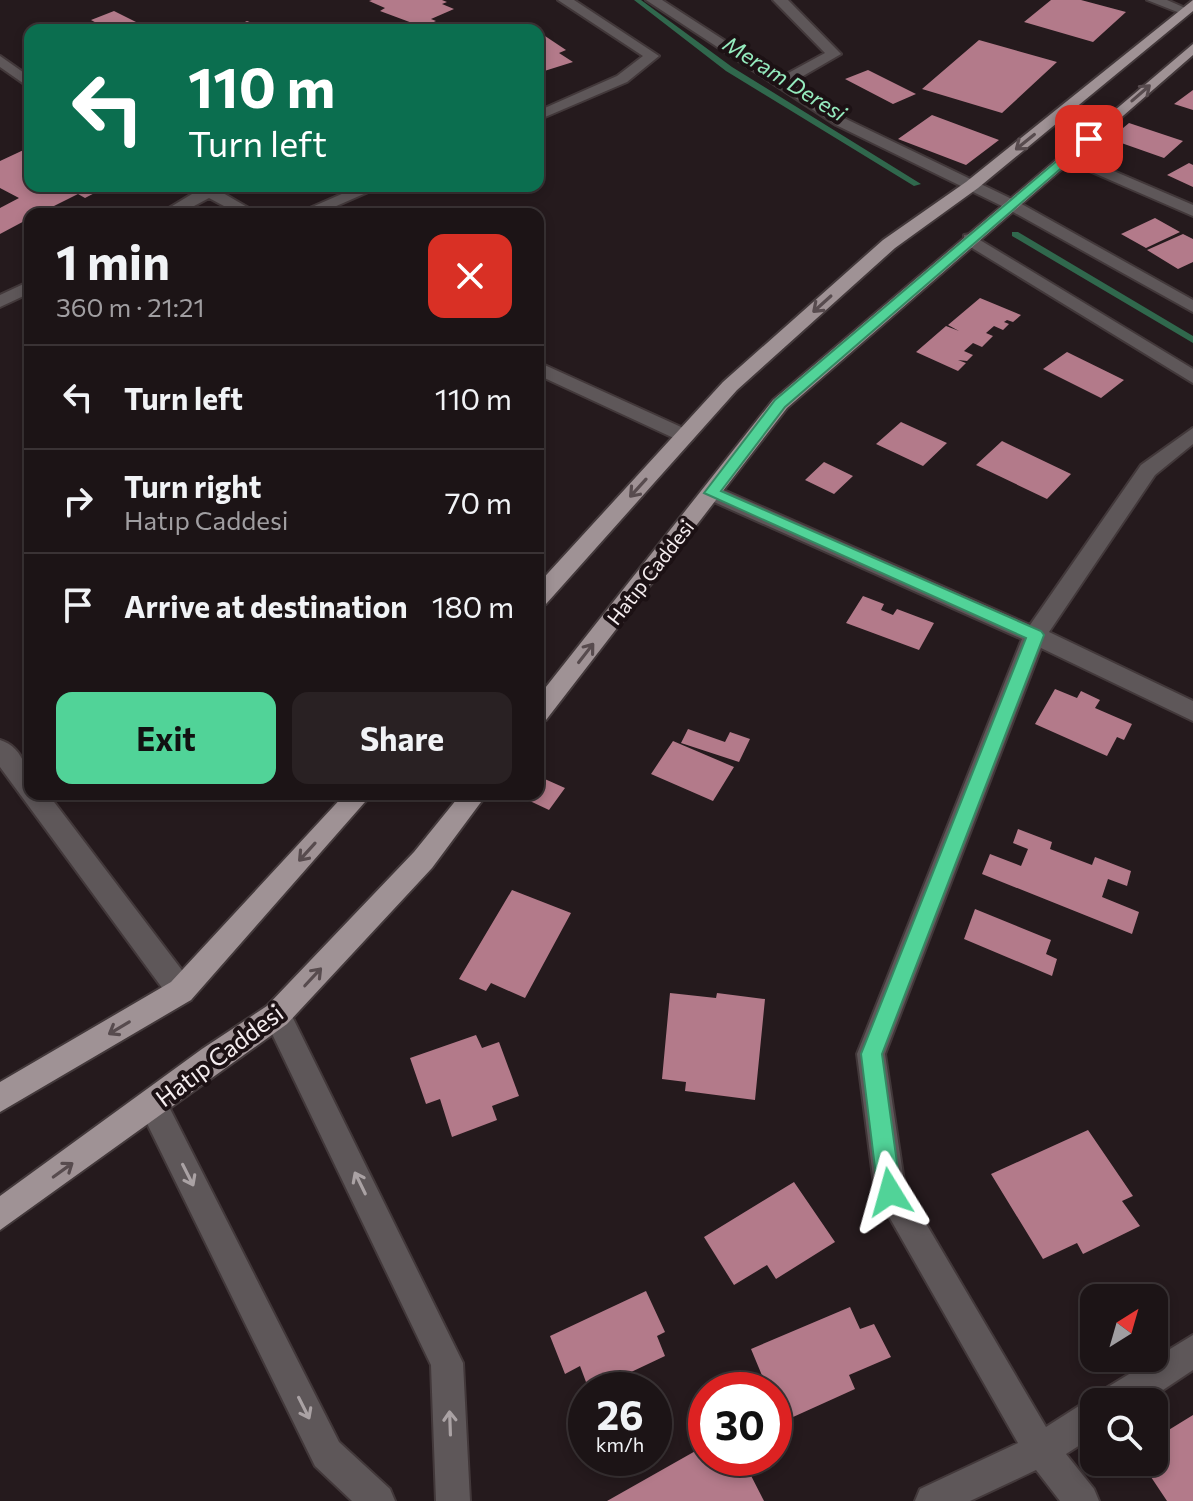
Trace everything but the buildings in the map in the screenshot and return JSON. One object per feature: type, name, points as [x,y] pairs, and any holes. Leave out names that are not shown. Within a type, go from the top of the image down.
[{"type":"main road","points":[[544,591],[730,386],[889,244],[972,185],[1189,7]]},
{"type":"main road","name":"Hatıp Caddesi","points":[[544,706],[780,404],[1193,48]]},
{"type":"main road","points":[[0,1098],[181,991],[355,800]]},
{"type":"main road","name":"Hatıp Caddesi","points":[[0,1215],[153,1105],[212,1058],[277,1015],[423,860],[470,800]]},
{"type":"street","points":[[544,113],[622,79],[652,56],[565,0]]},
{"type":"street","points":[[653,0],[841,122],[1012,205],[1193,307]]},
{"type":"street","points":[[780,0],[834,54],[780,83]]},
{"type":"street","points":[[1154,0],[1189,7]]},
{"type":"street","points":[[0,60],[24,79]]},
{"type":"street","points":[[1069,157],[1193,211]]},
{"type":"street","points":[[176,208],[200,192]]},
{"type":"street","points":[[210,192],[240,208]]},
{"type":"street","points":[[319,208],[359,192]]},
{"type":"street","points":[[970,239],[1193,377]]},
{"type":"street","points":[[0,302],[24,289]]},
{"type":"street","points":[[544,371],[685,436]]},
{"type":"street","points":[[1082,1501],[1041,1450],[890,1192],[871,1054],[1035,635],[1148,470],[1193,434]]},
{"type":"street","points":[[712,493],[1035,635],[1193,712]]},
{"type":"street","points":[[0,749],[24,781]]},
{"type":"street","points":[[38,800],[181,991]]},
{"type":"street","points":[[277,1015],[447,1363],[453,1501]]},
{"type":"street","points":[[153,1105],[327,1454],[378,1501]]},
{"type":"street","points":[[1136,1388],[1193,1351]]},
{"type":"street","points":[[932,1501],[1041,1450],[1080,1425]]},
{"type":"waterway","name":"Meram Deresi","points":[[637,0],[729,69],[917,184]]},
{"type":"waterway","name":"Meram Deresi","points":[[1015,234],[1193,340]]},
{"type":"route","points":[[890,1192],[871,1054],[1035,635],[712,493],[780,404],[1089,139]]}]
